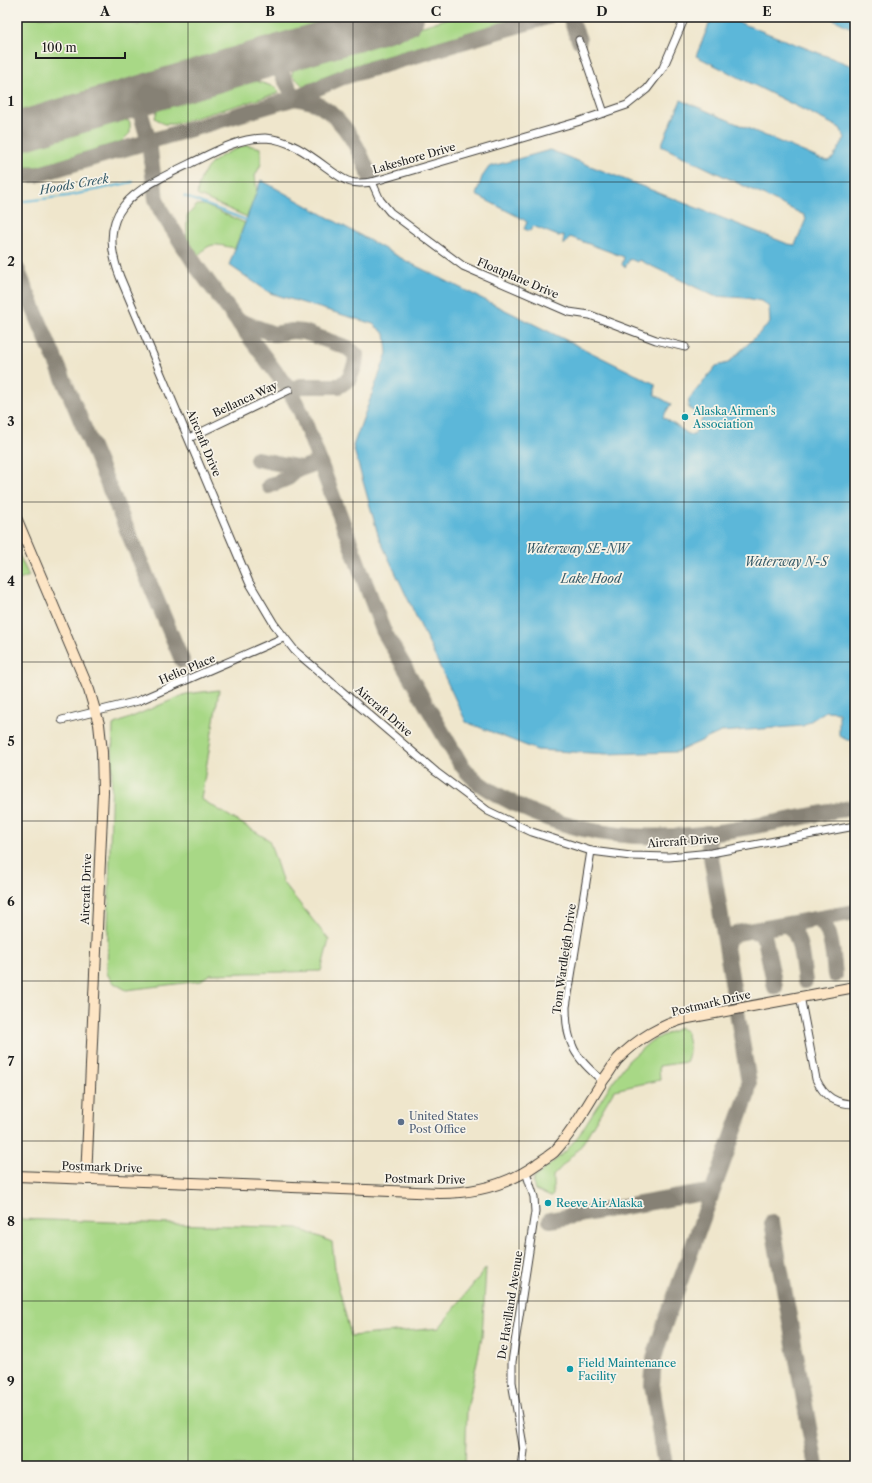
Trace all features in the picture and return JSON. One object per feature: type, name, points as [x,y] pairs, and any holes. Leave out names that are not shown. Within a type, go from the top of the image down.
[{"type":"street","name":"Lakeshore Drive","points":[[120,276],[113,253],[113,231],[115,220],[127,200],[136,192],[154,181],[239,141],[267,138],[284,142],[299,148],[344,179],[361,183],[372,182],[627,105],[637,98],[655,80],[664,68],[685,17]]},
{"type":"street","points":[[579,40],[604,113]]},
{"type":"street","name":"Floatplane Drive","points":[[372,182],[380,200],[390,212],[463,266],[569,312],[590,315],[656,340],[685,347]]},
{"type":"street","name":"Aircraft Drive","points":[[120,276],[249,582],[283,638],[295,651],[436,772],[488,811],[532,832],[591,851],[631,856],[668,857],[711,853],[855,826]]},
{"type":"street","name":"Bellanca Way","points":[[189,438],[289,390]]},
{"type":"street","name":"Aircraft Drive","points":[[17,520],[75,655],[96,712],[102,752],[103,792],[86,1179]]},
{"type":"street","name":"Helio Place","points":[[62,720],[138,701],[283,638]]},
{"type":"street","name":"Tom Wardleigh Drive","points":[[591,851],[566,1007],[566,1023],[572,1047],[578,1058],[603,1081]]},
{"type":"street","name":"Postmark Drive","points":[[17,1176],[450,1193],[481,1189],[510,1180],[526,1172],[553,1152],[568,1135],[618,1060],[636,1043],[675,1021],[800,996],[855,987]]},
{"type":"street","points":[[800,996],[816,1079],[820,1088],[832,1099],[842,1104],[855,1104]]},
{"type":"street","name":"De Havilland Avenue","points":[[522,1466],[524,1451],[512,1382],[512,1362],[535,1212],[534,1197],[526,1172]]},
{"type":"green space","points":[[17,17],[97,17],[139,25],[141,17],[339,17],[17,115]]},
{"type":"green space","points":[[452,17],[522,17],[345,68],[322,77],[311,86],[304,87],[292,75],[293,68],[301,64]]},
{"type":"green space","points":[[253,80],[275,87],[279,93],[174,124],[164,124],[155,118],[160,107]]},
{"type":"green space","points":[[122,118],[130,122],[130,133],[122,141],[37,167],[22,167],[17,158],[18,149]]},
{"type":"green space","points":[[247,145],[261,148],[261,164],[255,176],[257,192],[247,217],[197,195],[202,175],[213,162],[229,152]]},
{"type":"green space","points":[[197,205],[204,205],[245,223],[235,248],[214,245],[206,248],[197,257],[187,241],[187,216]]},
{"type":"green space","points":[[17,551],[29,576],[17,581]]},
{"type":"green space","points":[[219,690],[201,799],[269,840],[283,883],[329,940],[321,971],[210,974],[200,981],[126,990],[114,983],[107,974],[113,725],[186,694]]},
{"type":"green space","points":[[680,1028],[686,1031],[688,1039],[689,1051],[686,1062],[659,1066],[660,1080],[614,1090],[581,1146],[553,1176],[553,1195],[551,1197],[535,1190],[533,1183],[534,1178],[566,1151],[579,1135],[609,1087],[628,1061],[651,1041]]},
{"type":"green space","points":[[17,1219],[298,1228],[332,1242],[336,1277],[351,1336],[439,1328],[486,1268],[482,1337],[467,1410],[465,1466],[17,1466]]},
{"type":"water","name":"Lake Hood","points":[[712,17],[725,17],[855,67],[855,741],[847,740],[839,736],[839,712],[826,711],[803,726],[721,732],[677,752],[607,754],[537,750],[466,722],[379,538],[353,446],[387,353],[385,334],[373,324],[270,293],[229,265],[261,180],[410,263],[655,384],[655,395],[671,404],[663,417],[690,435],[694,435],[703,417],[688,408],[689,399],[716,366],[728,363],[770,323],[769,307],[761,301],[746,298],[714,296],[639,260],[637,262],[630,259],[625,267],[622,265],[624,257],[570,237],[565,244],[563,244],[564,235],[558,236],[533,226],[530,231],[524,229],[527,222],[476,195],[482,177],[489,167],[550,150],[788,244],[795,245],[806,219],[804,215],[661,146],[681,100],[820,159],[828,161],[833,158],[845,138],[840,128],[696,56]]},
{"type":"water","points":[[829,17],[855,17],[855,30]]},
{"type":"waterway","name":"Hoods Creek","points":[[17,202],[68,196],[133,182]]},
{"type":"waterway","name":"Hoods Creek","points":[[184,196],[246,220]]},
{"type":"taxiway","points":[[17,171],[24,175],[36,175],[295,98],[343,77],[547,17]]},
{"type":"taxiway","points":[[570,17],[579,40]]},
{"type":"taxiway","points":[[272,56],[295,98],[319,105],[338,120],[358,149],[372,182]]},
{"type":"taxiway","points":[[136,97],[149,142],[156,199],[161,211],[197,267],[289,390],[301,412],[383,630],[460,763],[472,777],[485,787],[515,804],[557,822],[599,832],[641,836],[684,836],[726,831],[855,807]]},
{"type":"taxiway","points":[[17,269],[182,660]]},
{"type":"taxiway","points":[[237,320],[274,334],[292,331],[304,332],[348,348],[356,355],[355,365],[349,379],[339,386],[301,386],[289,390]]},
{"type":"taxiway","points":[[257,459],[301,468]]},
{"type":"taxiway","points":[[269,486],[288,478],[297,470],[319,462]]},
{"type":"taxiway","points":[[665,1466],[652,1385],[654,1358],[664,1326],[747,1096],[749,1083],[707,833]]},
{"type":"taxiway","points":[[726,944],[732,936],[737,933],[855,912]]},
{"type":"taxiway","points":[[815,919],[821,922],[829,934],[833,951],[835,975]]},
{"type":"taxiway","points":[[784,925],[790,927],[798,940],[805,981]]},
{"type":"taxiway","points":[[753,931],[759,932],[765,939],[775,987]]},
{"type":"taxiway","points":[[550,1220],[702,1193],[708,1197],[709,1201]]},
{"type":"taxiway","points":[[772,1222],[816,1466]]},
{"type":"runway","points":[[17,132],[404,17]]},
{"type":"place","name":"Alaska Airmen's Association","points":[[685,417]]},
{"type":"place","name":"United States Post Office","points":[[401,1122]]},
{"type":"place","name":"Reeve Air Alaska","points":[[548,1203]]},
{"type":"place","name":"Field Maintenance Facility","points":[[570,1369]]},
{"type":"water label","name":"Waterway SE-NW","points":[[577,548]]},
{"type":"water label","name":"Waterway N-S","points":[[786,561]]}]
